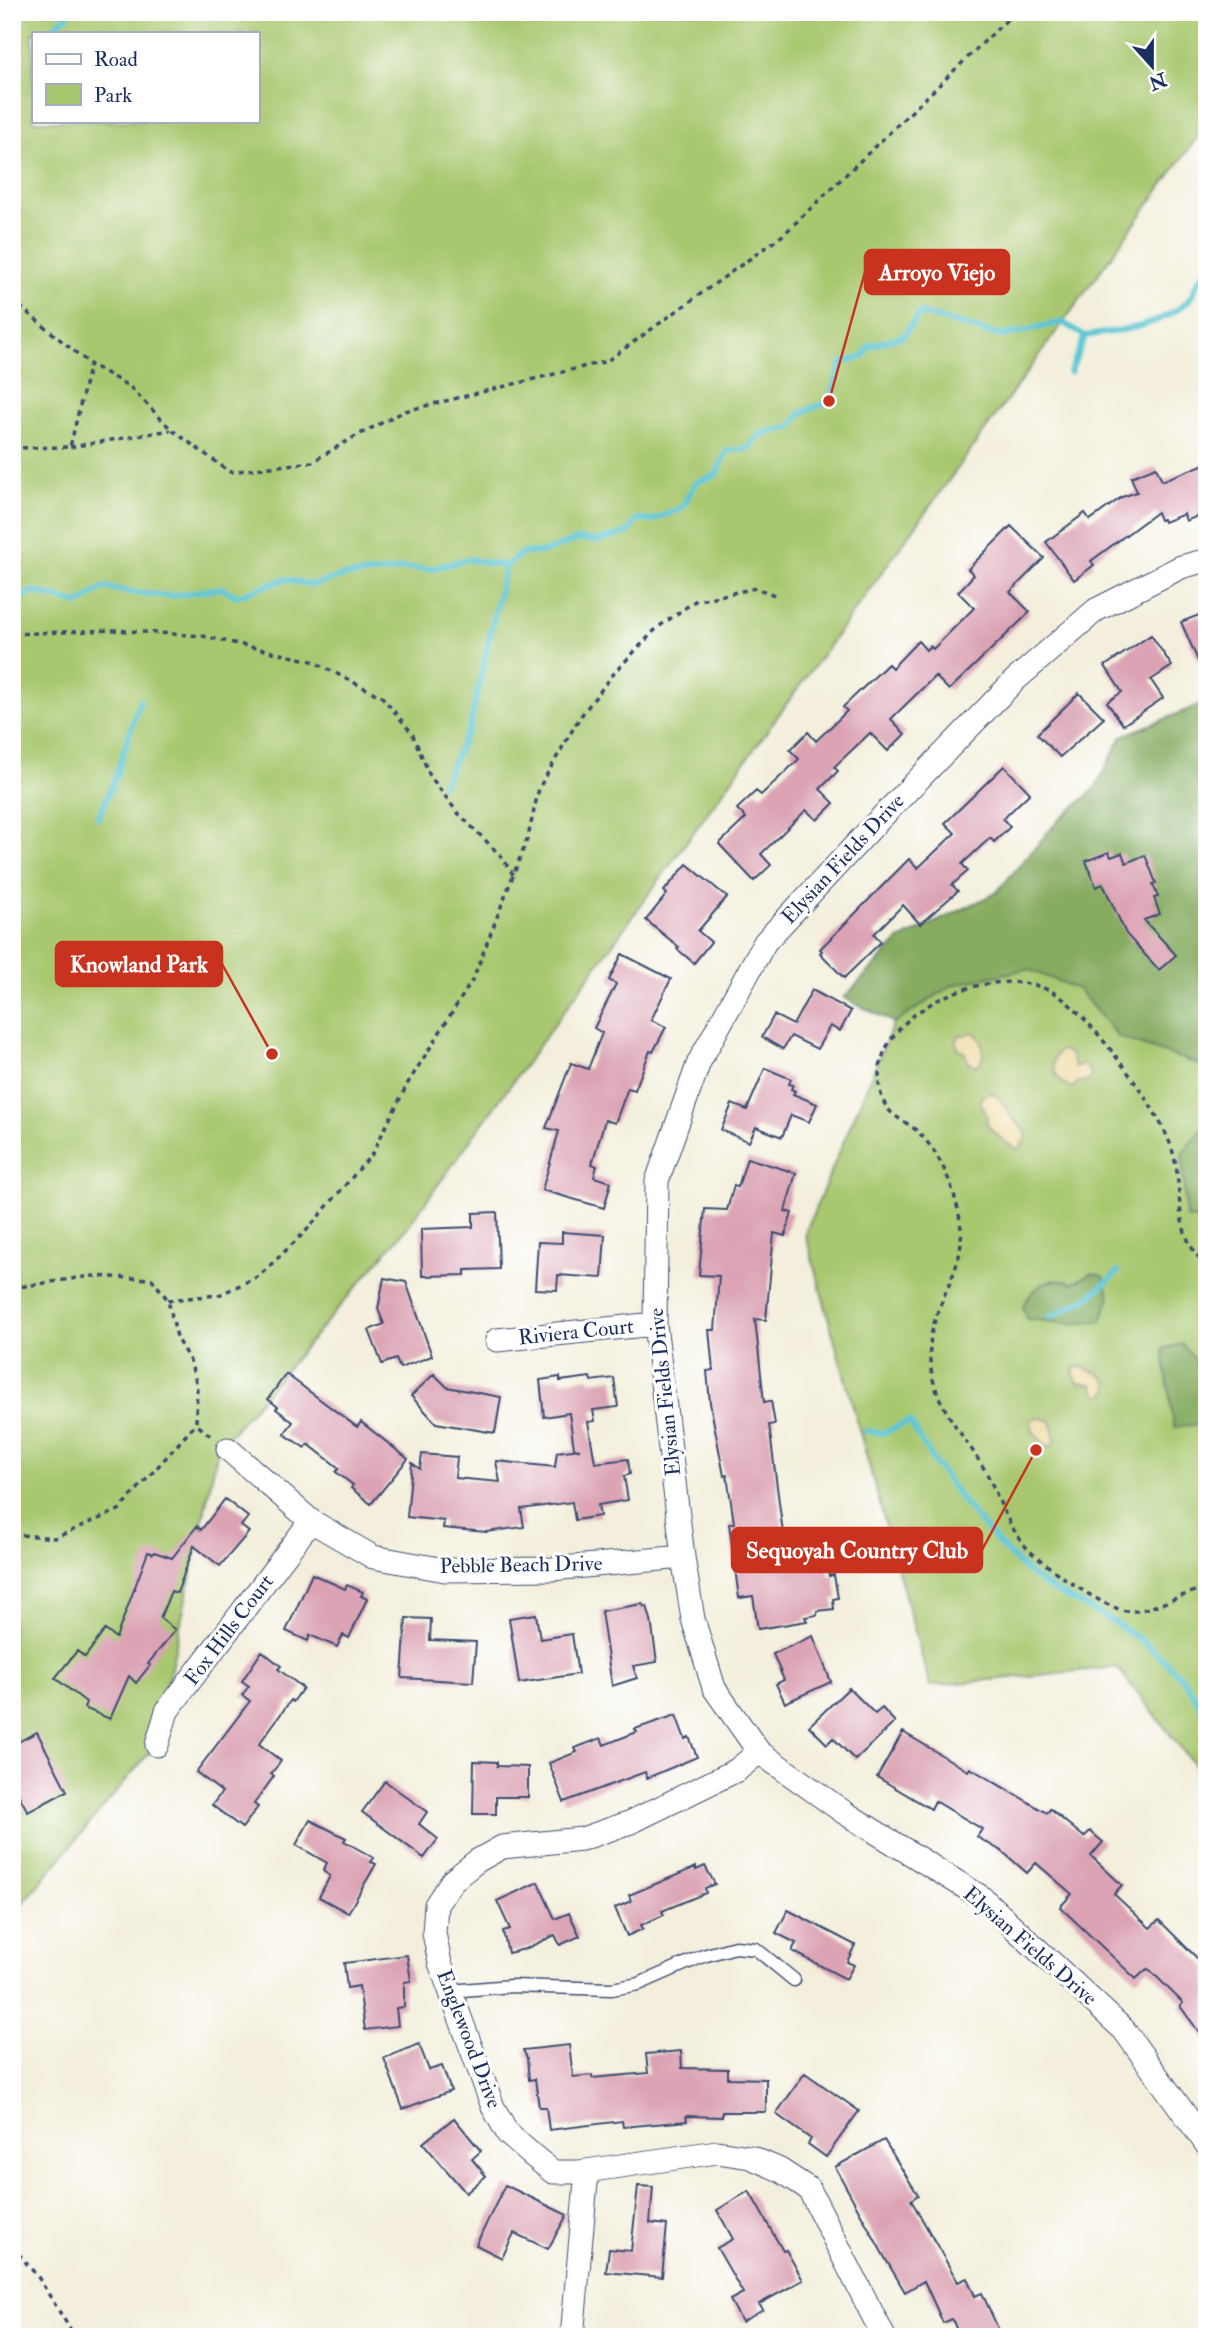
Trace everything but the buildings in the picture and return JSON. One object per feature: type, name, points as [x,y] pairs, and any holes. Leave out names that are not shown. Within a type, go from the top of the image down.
[{"type":"street","name":"Elysian Fields Drive","points":[[1207,560],[1181,567],[1096,610],[1014,681],[765,942],[699,1062],[657,1181],[655,1324],[683,1557],[693,1619],[713,1688],[759,1752],[845,1813],[981,1897],[1124,2030],[1207,2145]]},
{"type":"street","name":"Riviera Court","points":[[497,1340],[655,1324]]},
{"type":"street","name":"Pebble Beach Drive","points":[[228,1449],[312,1521],[373,1557],[445,1570],[552,1569],[683,1557]]},
{"type":"street","name":"Fox Hills Court","points":[[158,1745],[167,1711],[312,1521]]},
{"type":"street","name":"Englewood Drive","points":[[759,1752],[737,1770],[631,1822],[582,1839],[502,1847],[477,1861],[452,1881],[436,1905],[434,1933],[440,1964],[493,2107],[508,2134],[553,2172],[587,2171],[717,2152],[750,2157],[780,2170],[809,2189],[884,2337]]},
{"type":"street","points":[[572,2337],[587,2171]]},
{"type":"lane","points":[[450,1991],[510,1986],[612,1989],[639,1984],[703,1956],[735,1947],[756,1949],[794,1980]]},
{"type":"path","points":[[12,300],[89,363],[130,387],[172,430],[230,472],[312,462],[405,411],[607,361],[783,235],[1014,12]]},
{"type":"path","points":[[70,447],[89,363]]},
{"type":"path","points":[[12,448],[70,447],[172,430]]},
{"type":"path","points":[[168,1300],[219,1295],[259,1276],[306,1231],[372,1154],[408,1083],[473,979],[528,837],[540,788],[580,717],[615,671],[657,628],[695,601],[756,587],[777,596]]},
{"type":"path","points":[[12,634],[113,630],[203,636],[312,661],[382,697],[412,733],[430,776],[457,812],[502,857],[514,876]]},
{"type":"path","points":[[1207,1266],[1195,1255],[1184,1235],[1175,1160],[1167,1136],[1113,1053],[1059,996],[1035,984],[976,984],[941,999],[914,1015],[895,1035],[879,1072],[881,1096],[889,1112],[920,1134],[938,1158],[950,1184],[961,1227],[958,1259],[934,1321],[930,1346],[935,1387],[945,1413],[985,1470],[1019,1538],[1030,1551],[1104,1604],[1131,1611],[1145,1609],[1207,1587]]},
{"type":"path","points":[[12,1289],[91,1276],[152,1279],[168,1300],[178,1341],[190,1361],[197,1385],[196,1424],[119,1510],[55,1538],[12,1534]]},
{"type":"path","points":[[196,1424],[228,1449]]},
{"type":"path","points":[[12,2246],[38,2277],[75,2337]]},
{"type":"green space","points":[[12,12],[1207,12],[1207,124],[406,1229],[218,1449],[154,1747],[12,1916]]},
{"type":"green space","points":[[1207,702],[1207,1067],[1118,1037],[1078,989],[1027,969],[952,985],[895,1023],[844,998],[899,940],[996,893],[1056,823],[1094,790],[1122,736]]},
{"type":"green space","points":[[1023,937],[1207,1031],[1207,1781],[1117,1667],[930,1686],[805,1233],[912,980]]},
{"type":"green space","points":[[1207,1123],[1207,1220],[1186,1218],[1182,1153]]},
{"type":"green space","points":[[1092,1273],[1103,1276],[1110,1297],[1101,1321],[1073,1324],[1027,1319],[1023,1305],[1038,1287],[1057,1280],[1073,1283]]},
{"type":"green space","points":[[1182,1344],[1207,1373],[1207,1429],[1201,1424],[1174,1427],[1163,1349]]},
{"type":"sand","points":[[973,1032],[980,1040],[984,1053],[977,1066],[968,1063],[965,1053],[956,1043],[959,1036]]},
{"type":"sand","points":[[1064,1050],[1071,1055],[1075,1067],[1083,1064],[1091,1074],[1089,1081],[1079,1082],[1072,1088],[1062,1082],[1055,1072],[1054,1061],[1059,1051]]},
{"type":"sand","points":[[991,1093],[1000,1099],[1010,1115],[1027,1133],[1019,1149],[1006,1143],[987,1125],[987,1116],[980,1101],[982,1096]]},
{"type":"sand","points":[[1078,1366],[1098,1373],[1108,1382],[1108,1391],[1100,1396],[1092,1384],[1078,1383],[1074,1369]]},
{"type":"sand","points":[[1035,1417],[1051,1421],[1055,1442],[1051,1446],[1040,1440],[1035,1433],[1031,1421]]},
{"type":"waterway","points":[[48,32],[71,12]]},
{"type":"waterway","points":[[505,566],[522,553],[544,552],[579,539],[598,541],[629,532],[637,519],[651,521],[682,508],[695,483],[716,475],[727,451],[747,449],[760,434],[791,427],[801,413],[829,401],[842,363],[863,357],[869,346],[903,336],[920,313],[1002,336],[1062,322],[1085,336],[1125,330],[1163,318],[1186,303],[1200,278],[1207,272]]},
{"type":"waterway","points":[[1070,372],[1085,336]]},
{"type":"waterway","points":[[12,604],[33,591],[79,604],[104,587],[172,596],[221,588],[237,596],[285,579],[312,585],[343,576],[401,568],[431,569],[468,559],[505,566]]},
{"type":"waterway","points":[[442,785],[470,726],[505,566]]},
{"type":"waterway","points":[[98,818],[116,776],[140,700]]},
{"type":"waterway","points":[[1050,1317],[1089,1297],[1118,1272]]},
{"type":"waterway","points":[[866,1431],[884,1433],[910,1421],[949,1482],[998,1543],[1031,1575],[1058,1593],[1120,1626],[1151,1648],[1191,1690],[1207,1722]]},
{"type":"place","name":"Arroyo Viejo","points":[[829,401]]},
{"type":"place","name":"Knowland Park","points":[[272,1054]]},
{"type":"place","name":"Sequoyah Country Club","points":[[1036,1450]]}]
